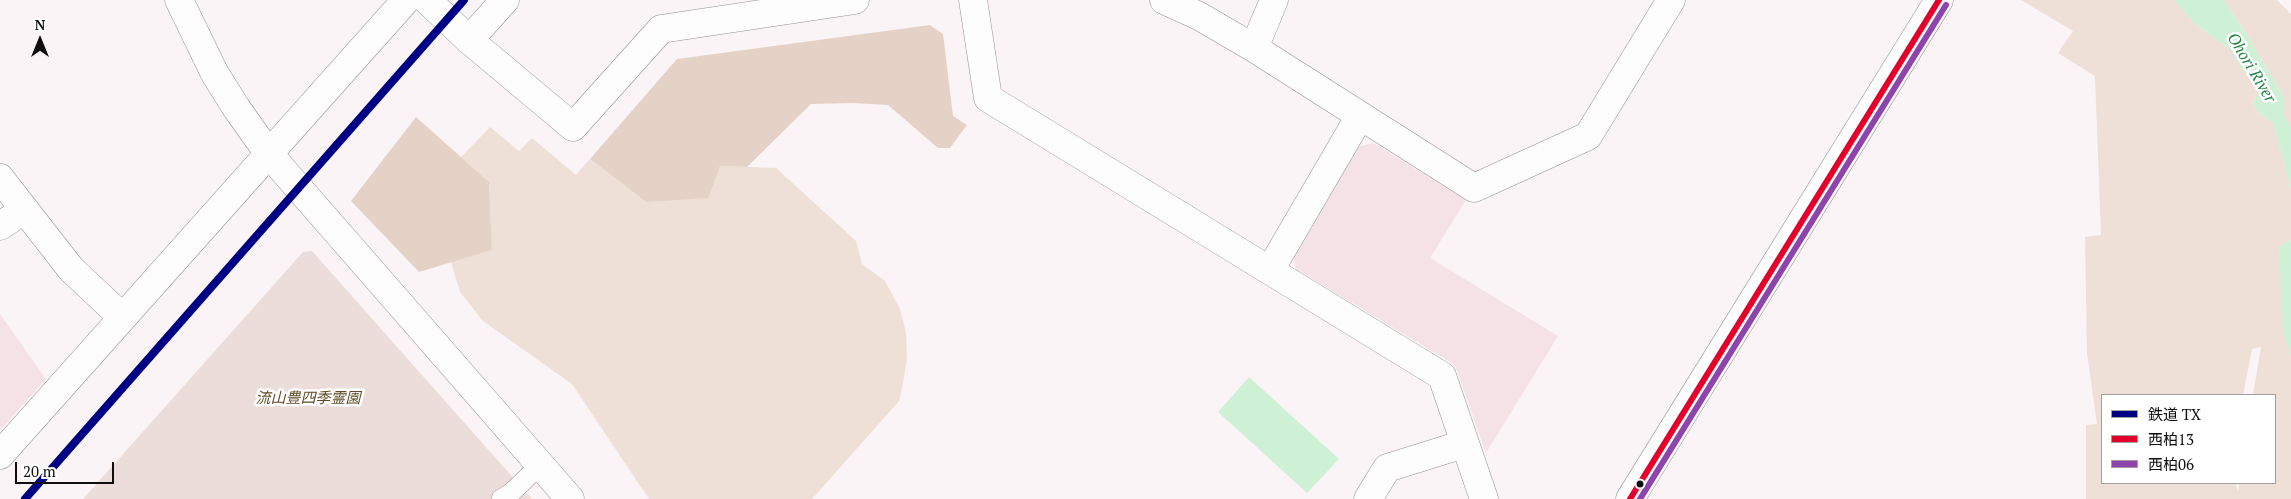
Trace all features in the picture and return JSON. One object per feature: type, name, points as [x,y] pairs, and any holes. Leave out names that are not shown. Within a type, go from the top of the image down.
[{"type":"street","points":[[179,0],[216,74],[237,109],[269,154],[539,466],[570,499]]},
{"type":"street","points":[[0,455],[406,0]]},
{"type":"street","points":[[427,0],[468,40],[573,127],[661,29],[775,5],[855,0]]},
{"type":"street","points":[[468,40],[504,0]]},
{"type":"street","points":[[973,0],[988,98],[1442,376],[1484,499]]},
{"type":"street","points":[[1164,0],[1199,16],[1254,48],[1474,188],[1588,136],[1671,0]]},
{"type":"street","points":[[1254,48],[1274,0]]},
{"type":"street","points":[[1630,499],[1939,0]]},
{"type":"street","points":[[1270,270],[1360,116]]},
{"type":"street","points":[[0,178],[71,269],[122,317]]},
{"type":"street","points":[[0,226],[24,210]]},
{"type":"street","points":[[1368,499],[1387,468],[1464,444]]},
{"type":"lane","points":[[501,499],[511,493],[539,466]]},
{"type":"shaded area","points":[[2021,0],[2174,0],[2194,23],[2230,50],[2259,93],[2252,103],[2257,111],[2273,123],[2291,189],[2291,240],[2279,246],[2291,356],[2291,499],[2086,499],[2086,425],[2097,424],[2087,353],[2085,237],[2101,235],[2095,76],[2058,53],[2073,31]]},
{"type":"shaded area","points":[[2223,0],[2277,0],[2291,14],[2291,128],[2284,115],[2284,97]]},
{"type":"shaded area","points":[[930,25],[943,34],[953,116],[967,125],[950,148],[938,148],[888,105],[853,103],[811,104],[747,167],[720,166],[708,198],[646,202],[590,159],[677,59]]},
{"type":"shaded area","points":[[416,117],[489,182],[492,250],[419,272],[351,201]]},
{"type":"shaded area","points":[[490,127],[519,151],[532,138],[576,175],[590,159],[646,202],[720,166],[776,168],[856,241],[862,264],[885,281],[900,309],[906,333],[907,358],[899,401],[812,499],[649,499],[572,384],[483,321],[460,292],[451,262],[492,250],[489,182],[461,157]]},
{"type":"shaded area","points":[[1373,143],[1466,200],[1430,258],[1558,336],[1486,453],[1455,365],[1296,269],[1293,255],[1357,147]]},
{"type":"shaded area","points":[[0,314],[46,379],[0,430]]},
{"type":"green space","name":"流山豊四季霊園","points":[[312,251],[532,499],[83,499],[303,252]]},
{"type":"water","name":"Ohori River","points":[[2174,0],[2223,0],[2243,29],[2284,97],[2284,115],[2291,128],[2291,189],[2273,123],[2257,111],[2252,103],[2259,93],[2248,75],[2242,70],[2230,50],[2194,23]]},
{"type":"water","points":[[2291,240],[2291,356],[2283,333],[2279,246]]},
{"type":"water","points":[[1249,377],[1339,459],[1307,493],[1218,412]]},
{"type":"rail line","name":"TX","points":[[25,499],[464,0]]},
{"type":"transit line","name":"西柏13","points":[[1630,499],[1939,0]]},
{"type":"transit line","name":"西柏06","points":[[1640,499],[1946,5]]}]
